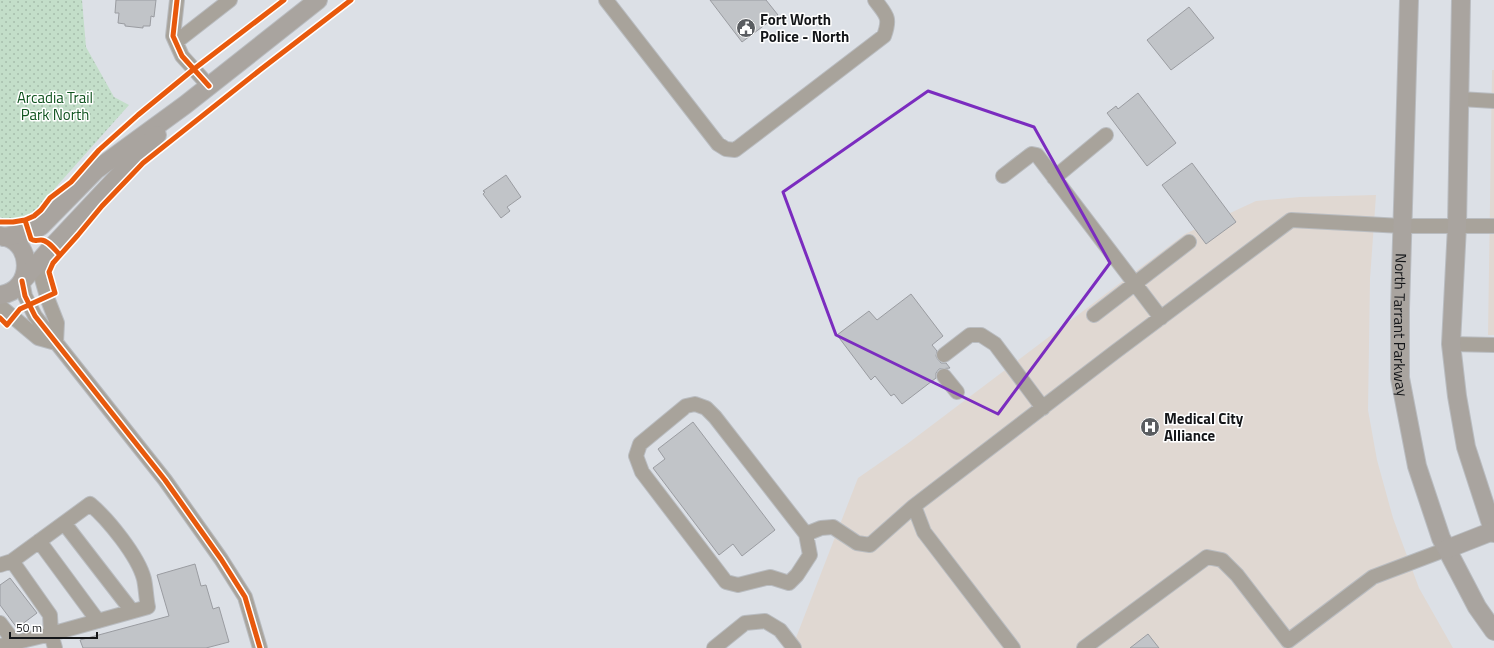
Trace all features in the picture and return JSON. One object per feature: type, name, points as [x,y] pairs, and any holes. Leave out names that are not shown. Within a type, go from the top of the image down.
[{"type":"main road","points":[[1,236],[30,232],[41,226],[96,170],[185,105],[318,0]]},
{"type":"main road","name":"North Tarrant Parkway","points":[[1409,0],[1400,309],[1400,378],[1417,466],[1441,538],[1477,608],[1494,631]]},
{"type":"main road","points":[[1447,549],[1494,532],[1466,447],[1457,396],[1451,344],[1457,226],[1461,0]]},
{"type":"main road","points":[[0,295],[11,292],[18,287],[41,260],[185,105]]},
{"type":"main road","points":[[1,236],[18,245],[23,253],[26,262],[26,271],[23,280]]},
{"type":"street","points":[[177,0],[173,36],[182,56],[209,86]]},
{"type":"street","points":[[176,42],[230,0]]},
{"type":"street","points":[[606,0],[718,144],[726,149],[735,150],[884,36],[888,27],[888,17],[874,0]]},
{"type":"street","points":[[1460,99],[1494,101]]},
{"type":"street","points":[[1054,178],[1106,135]]},
{"type":"street","points":[[1002,176],[1032,154],[1037,155],[1136,283],[1161,318]]},
{"type":"street","points":[[806,534],[821,528],[833,527],[857,543],[870,545],[914,506],[1290,220],[1402,226],[1494,226]]},
{"type":"street","points":[[1094,315],[1189,242]]},
{"type":"street","points":[[41,260],[42,279],[57,323],[56,343]]},
{"type":"street","points":[[23,280],[25,296],[30,307],[56,343],[164,480],[221,559],[245,597],[260,648]]},
{"type":"street","points":[[0,306],[38,338],[56,343]]},
{"type":"street","points":[[944,355],[970,335],[981,335],[994,344],[1043,408]]},
{"type":"street","points":[[1451,344],[1494,344]]},
{"type":"street","points":[[944,376],[956,392]]},
{"type":"street","points":[[695,404],[706,408],[715,417],[806,534],[810,555],[797,575],[788,583],[770,577],[738,585],[726,582],[642,472],[636,456],[640,444],[686,406],[695,404]]},
{"type":"street","points":[[0,646],[51,634],[148,607],[144,578],[130,550],[101,513],[90,504],[6,563],[50,615],[51,634],[55,648]]},
{"type":"street","points":[[914,506],[924,532],[1013,648]]},
{"type":"street","points":[[64,522],[132,611]]},
{"type":"street","points":[[39,541],[98,620]]},
{"type":"street","points":[[1084,648],[1207,557],[1222,560],[1237,575],[1288,641],[1373,577],[1447,549]]},
{"type":"street","points":[[714,648],[746,624],[765,621],[780,630],[794,648]]},
{"type":"street","points":[[0,623],[15,642]]},
{"type":"highlighted area","points":[[928,91],[1034,127],[1110,263],[998,414],[836,335],[783,192]]},
{"type":"shaded area","points":[[1492,70],[1494,70],[1494,335],[1488,335]]},
{"type":"shaded area","name":"Medical City Alliance","points":[[1376,195],[1370,279],[1368,410],[1377,460],[1393,518],[1419,588],[1453,648],[792,648],[858,478],[907,444],[1185,234],[1256,201],[1300,197]]},
{"type":"green space","name":"Arcadia Trail Park North","points":[[0,0],[82,0],[86,47],[114,97],[129,105],[56,187],[39,209],[24,217],[10,220],[0,217]]},
{"type":"building","points":[[116,0],[156,0],[154,17],[151,16],[150,26],[143,26],[143,28],[125,26],[125,24],[118,23],[119,13],[115,13]]},
{"type":"building","name":"Fort Worth Police - North","points":[[710,0],[766,0],[778,15],[742,42]]},
{"type":"building","points":[[1189,7],[1214,38],[1171,70],[1147,40]]},
{"type":"building","points":[[1138,93],[1176,143],[1147,166],[1107,113],[1116,106],[1118,109]]},
{"type":"building","points":[[1192,163],[1236,222],[1206,244],[1162,185]]},
{"type":"building","points":[[506,175],[521,197],[507,207],[510,211],[501,218],[483,194],[485,192],[483,191]]},
{"type":"building","points":[[911,294],[943,336],[932,345],[937,351],[936,356],[938,360],[941,363],[946,363],[950,368],[939,369],[936,373],[936,378],[902,404],[894,394],[891,396],[875,376],[871,380],[837,335],[869,311],[877,320]]},
{"type":"building","points":[[693,422],[775,530],[742,556],[733,544],[719,555],[653,468],[665,459],[658,449]]},
{"type":"building","points":[[195,564],[201,586],[206,585],[213,609],[219,607],[229,642],[206,648],[83,648],[80,640],[169,616],[157,575]]},
{"type":"building","points":[[10,578],[37,613],[17,628],[0,605],[0,585]]},
{"type":"building","points":[[1148,634],[1159,648],[1130,648]]},
{"type":"cycle path","points":[[177,0],[173,36],[182,56],[209,86]]},
{"type":"cycle path","points":[[0,222],[25,220],[34,216],[41,210],[50,198],[71,182],[99,150],[138,115],[194,69],[284,0]]},
{"type":"cycle path","points":[[0,318],[7,325],[20,309],[55,293],[49,272],[53,263],[102,206],[143,163],[351,0]]},
{"type":"cycle path","points":[[25,220],[31,239],[35,241],[44,240],[60,255]]},
{"type":"cycle path","points":[[22,281],[25,296],[35,316],[165,480],[221,559],[245,597],[260,648]]},
{"type":"place","name":"Fort Worth Police - North","points":[[746,28]]},
{"type":"place","name":"Medical City Alliance","points":[[1150,427]]}]
